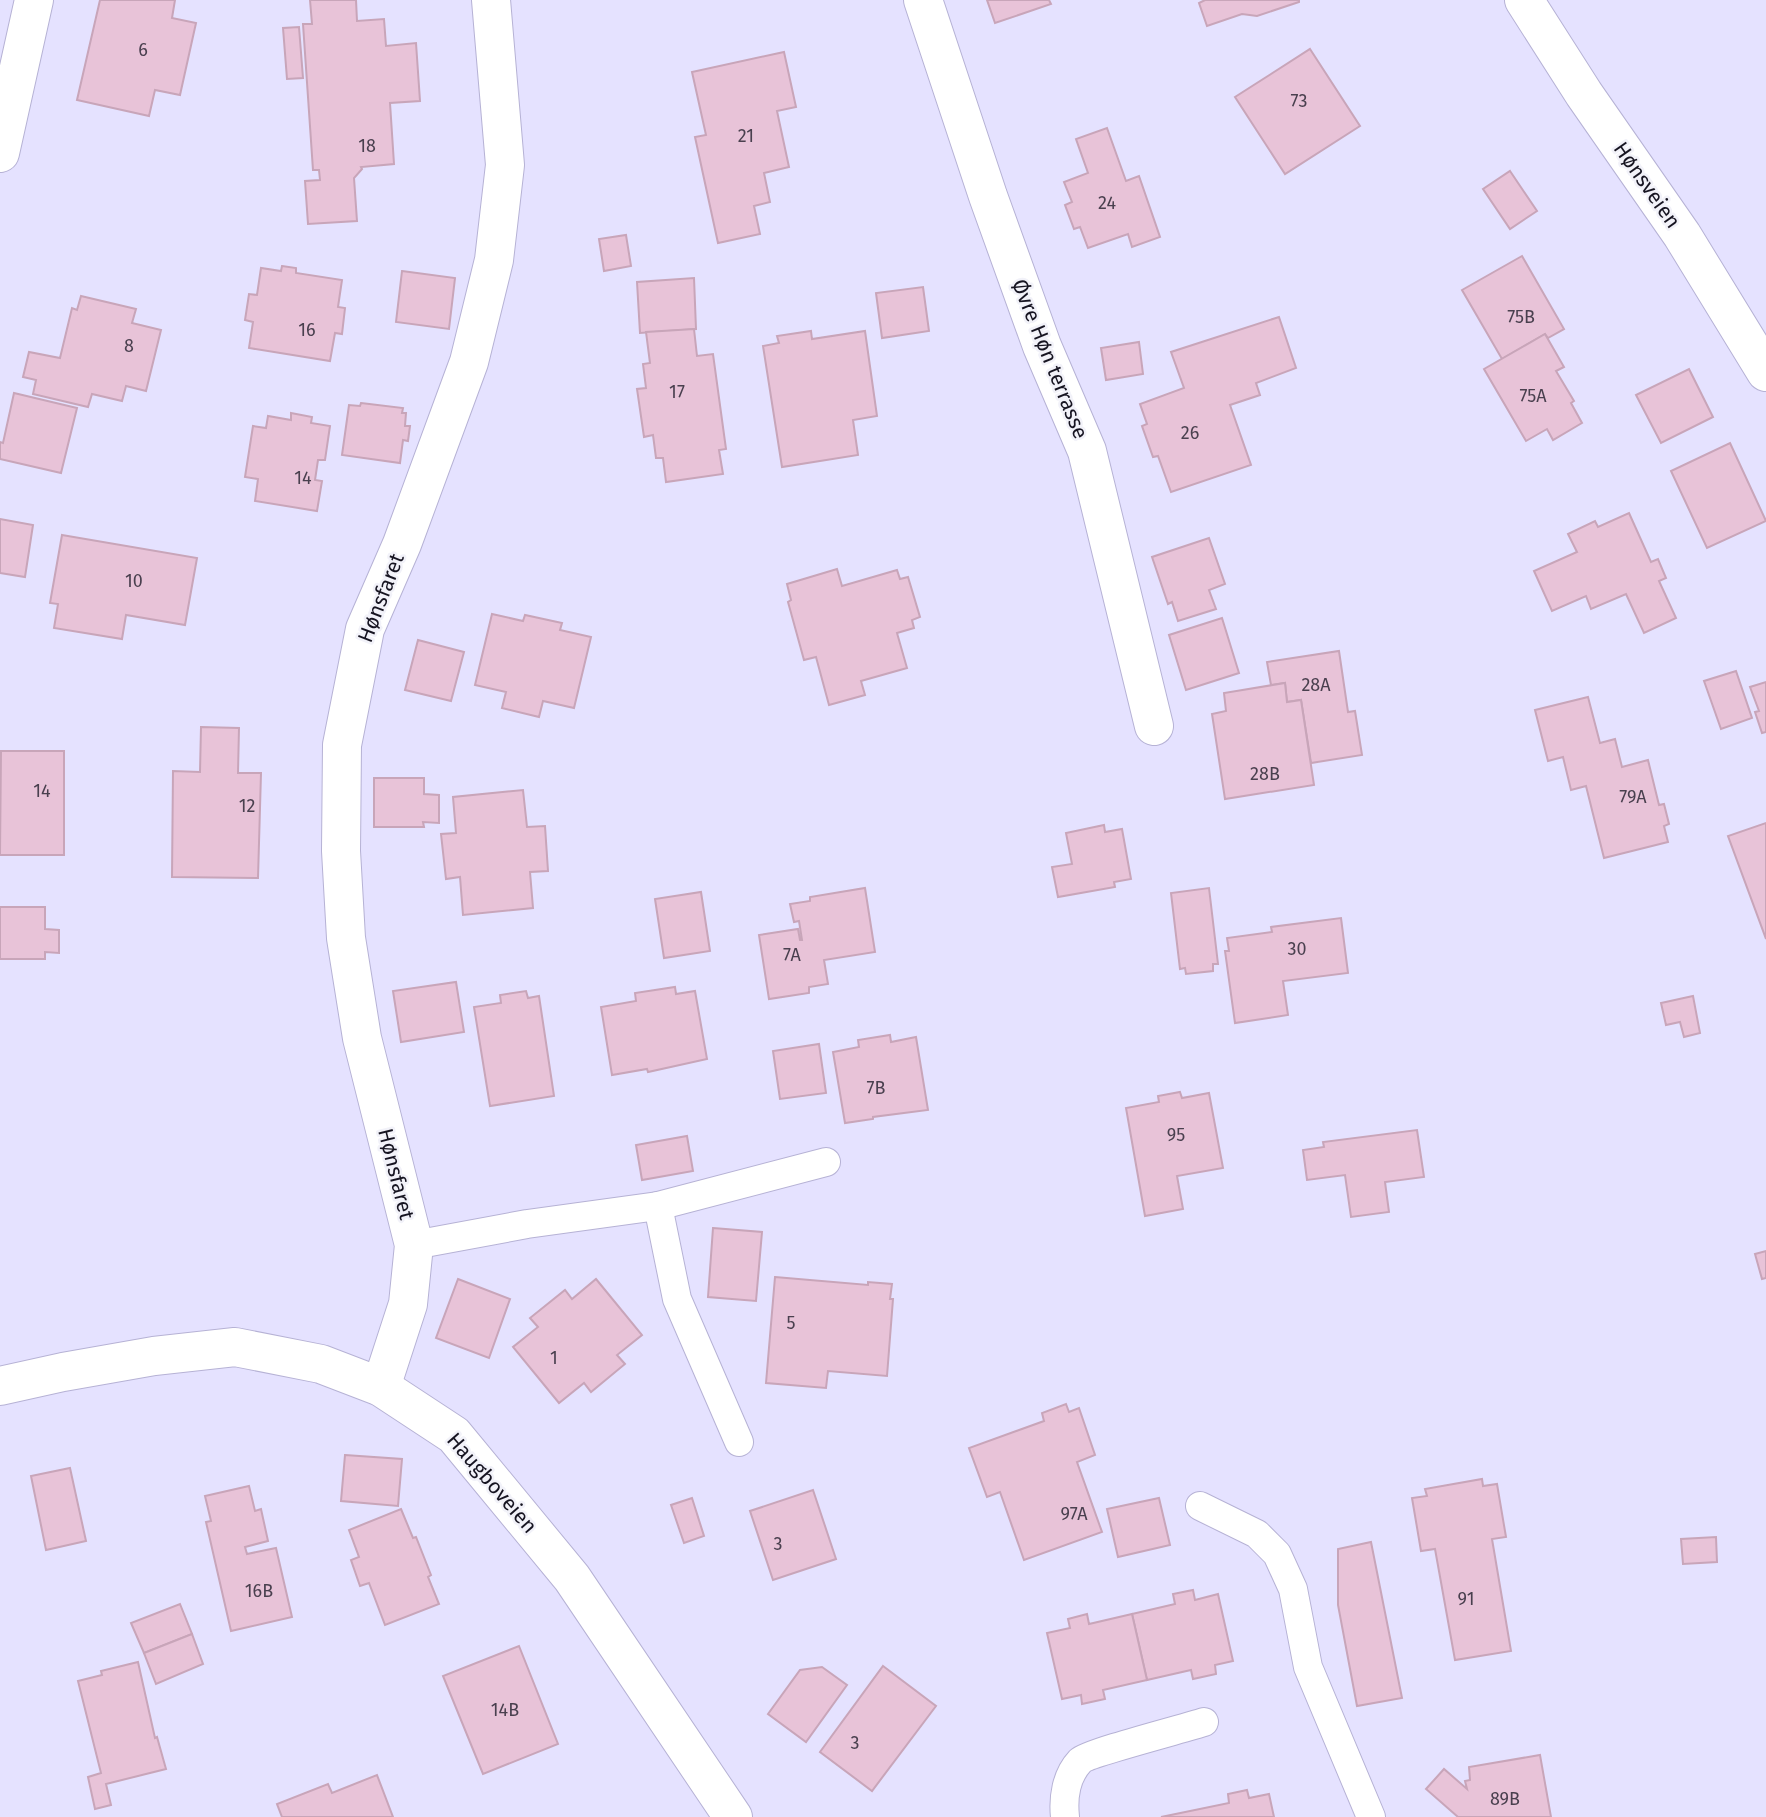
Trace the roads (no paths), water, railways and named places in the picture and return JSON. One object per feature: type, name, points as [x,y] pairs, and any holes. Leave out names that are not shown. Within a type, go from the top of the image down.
[{"type":"street","points":[[0,153],[34,0]]},
{"type":"street","name":"Hønsfaret","points":[[381,1387],[408,1304],[414,1245],[362,1038],[346,938],[341,851],[342,745],[365,629],[402,544],[469,362],[494,260],[505,165],[491,0]]},
{"type":"street","name":"Øvre Høn terrasse","points":[[923,0],[988,197],[1037,334],[1087,451],[1154,726]]},
{"type":"street","name":"Hønsveien","points":[[1524,0],[1584,94],[1682,235],[1766,372]]},
{"type":"street","name":"Haugboveien","points":[[0,1386],[63,1371],[154,1356],[235,1347],[321,1364],[381,1387],[454,1435],[572,1578],[733,1817]]},
{"type":"lane","name":"Hønsfaret","points":[[414,1245],[527,1224],[658,1206],[826,1161]]},
{"type":"lane","points":[[658,1206],[677,1299],[738,1442]]},
{"type":"lane","points":[[1200,1506],[1257,1534],[1277,1554],[1293,1590],[1308,1667],[1371,1817]]},
{"type":"lane","points":[[1065,1817],[1064,1805],[1069,1776],[1082,1759],[1204,1722]]}]
